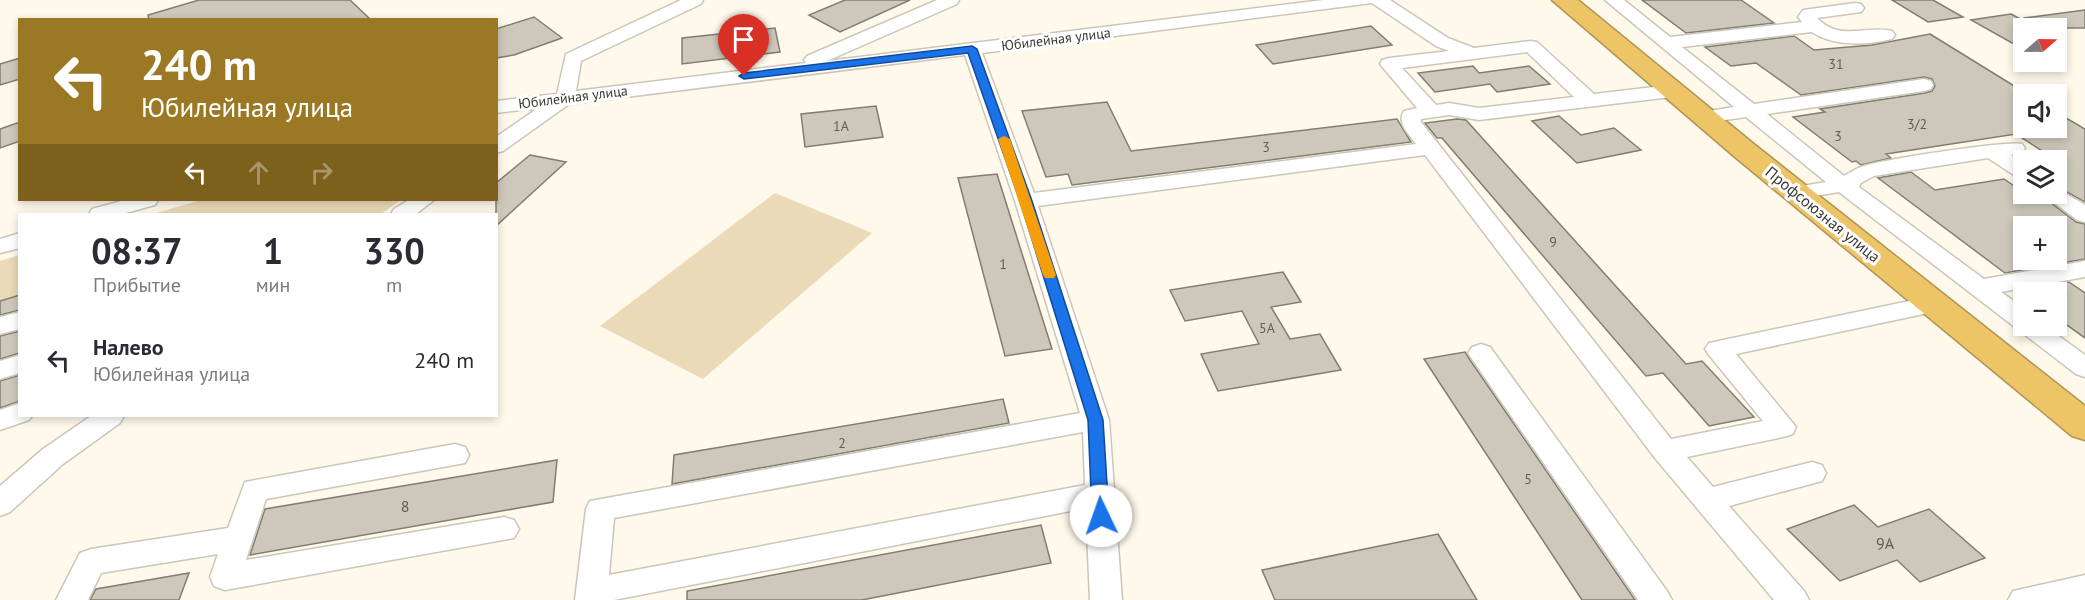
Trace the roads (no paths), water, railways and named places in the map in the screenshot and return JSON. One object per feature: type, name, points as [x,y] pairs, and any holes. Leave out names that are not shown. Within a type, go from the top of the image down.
[{"type":"highway","name":"Профсоюзная улица","points":[[1564,0],[1671,91],[2085,426]]},
{"type":"street","points":[[498,146],[566,97],[572,58],[695,0]]},
{"type":"street","points":[[789,71],[951,0]]},
{"type":"street","name":"Юбилейная улица","points":[[498,107],[1365,0]]},
{"type":"street","points":[[1378,0],[1442,42],[1473,53]]},
{"type":"street","points":[[1612,0],[1843,185],[2013,313]]},
{"type":"street","points":[[1855,8],[1809,14],[1807,17],[1817,26],[1842,39],[1886,34]]},
{"type":"street","points":[[1667,44],[1817,26]]},
{"type":"street","points":[[1431,112],[1389,64],[1531,46],[1590,100]]},
{"type":"street","points":[[972,49],[1026,201],[1096,420],[1106,600]]},
{"type":"street","points":[[1704,117],[1924,85]]},
{"type":"street","points":[[1671,91],[1479,114],[1449,109],[1411,115],[1411,123],[1665,451],[1792,600]]},
{"type":"street","points":[[1026,201],[1430,148]]},
{"type":"street","points":[[1843,185],[1868,171],[2016,148]]},
{"type":"street","points":[[1991,151],[2013,166]]},
{"type":"street","points":[[1797,193],[1938,174]]},
{"type":"street","points":[[103,213],[144,201]]},
{"type":"street","points":[[404,213],[422,201]]},
{"type":"street","points":[[2067,203],[2085,215]]},
{"type":"street","points":[[0,246],[18,241]]},
{"type":"street","points":[[1979,288],[2085,269]]},
{"type":"street","points":[[1665,451],[1783,427],[1718,349],[1933,304]]},
{"type":"street","points":[[0,326],[18,321]]},
{"type":"street","points":[[2043,336],[2085,368]]},
{"type":"street","points":[[2059,348],[2085,343]]},
{"type":"street","points":[[1480,353],[1656,600]]},
{"type":"street","points":[[0,370],[18,365]]},
{"type":"street","points":[[0,420],[18,414]]},
{"type":"street","points":[[0,504],[13,490],[80,436],[109,417]]},
{"type":"street","points":[[1096,420],[600,509],[592,596],[1099,494]]},
{"type":"street","points":[[456,455],[255,490],[225,577],[504,529]]},
{"type":"street","points":[[1708,500],[1812,473]]},
{"type":"street","points":[[72,600],[91,562],[239,538]]},
{"type":"street","points":[[2025,600],[2085,588]]}]
